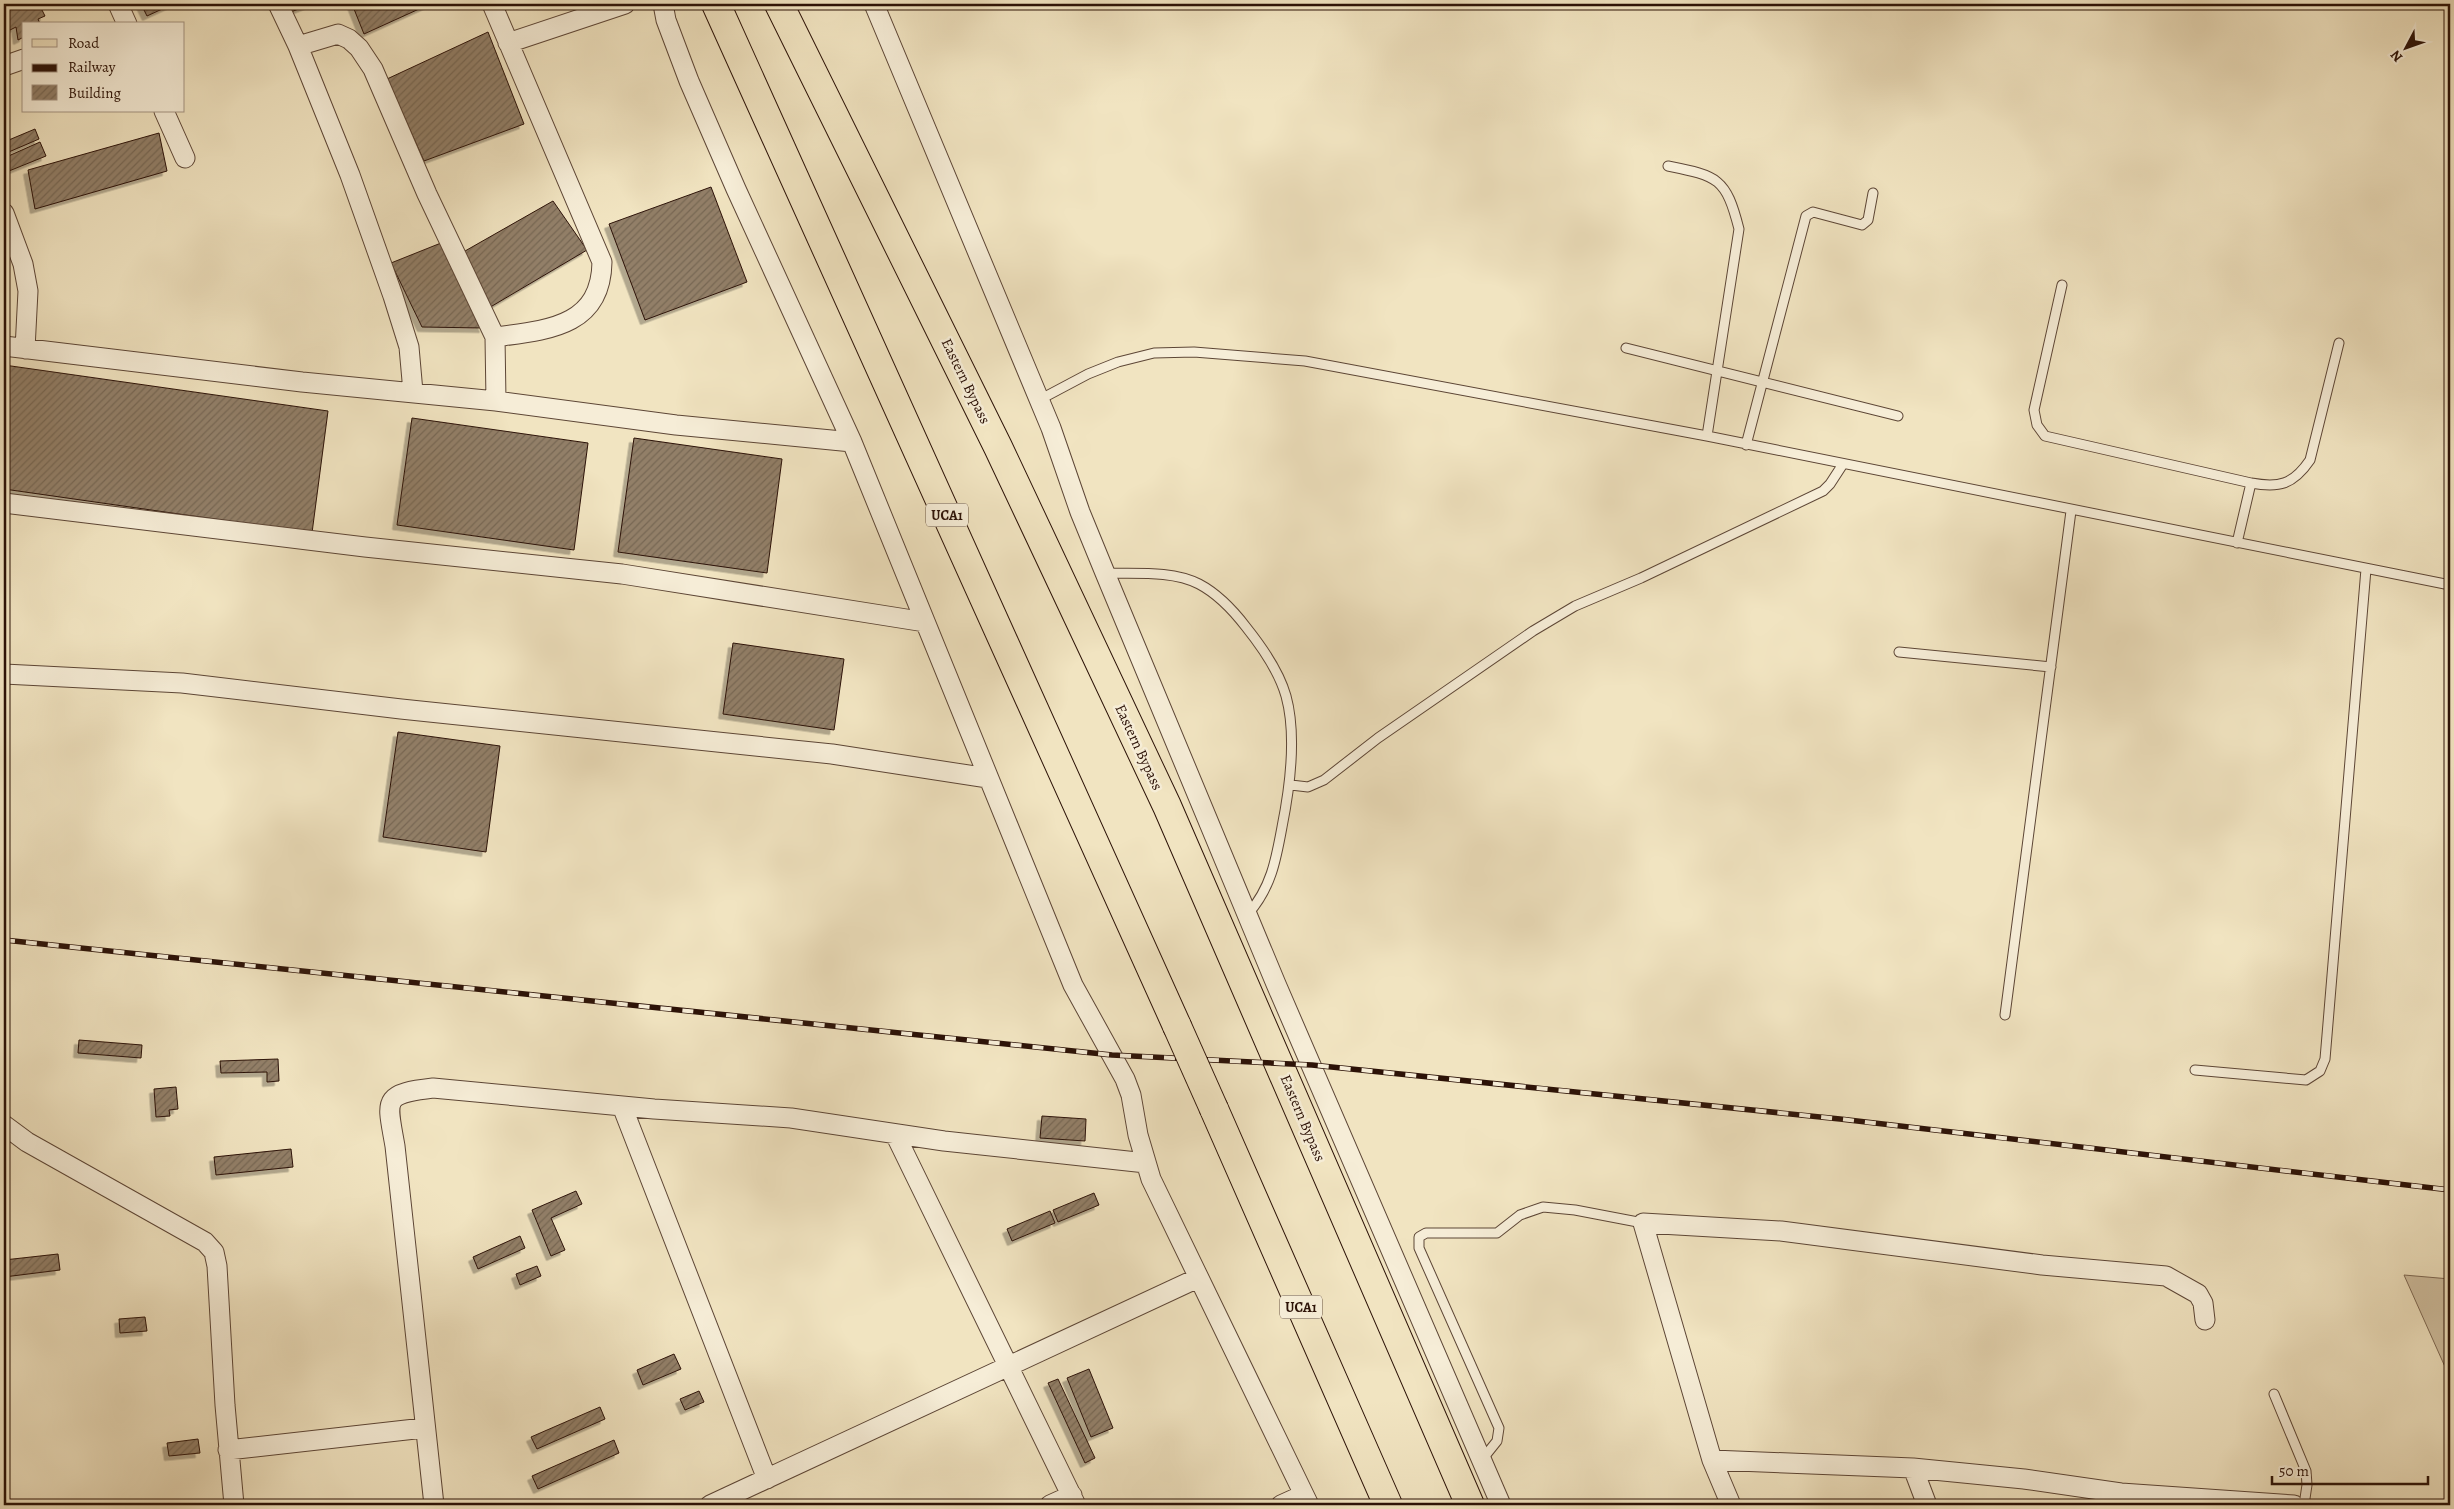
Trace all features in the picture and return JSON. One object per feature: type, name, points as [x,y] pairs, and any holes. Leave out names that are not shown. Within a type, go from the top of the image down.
[{"type":"main road","name":"UCA1","points":[[716,4],[1177,1026],[1388,1505]]},
{"type":"main road","name":"Eastern Bypass","points":[[779,4],[998,447],[1167,806],[1470,1505]]},
{"type":"street","points":[[118,4],[126,22]]},
{"type":"street","points":[[278,4],[298,46],[350,175],[394,296],[409,347],[413,392]]},
{"type":"street","points":[[492,4],[600,255],[602,278],[596,296],[582,312],[557,326],[495,338]]},
{"type":"street","points":[[508,43],[625,4]]},
{"type":"street","points":[[663,4],[666,20],[697,99],[852,442],[1072,985],[1125,1079],[1131,1095],[1138,1135],[1151,1179],[1306,1500],[1281,1505]]},
{"type":"street","points":[[874,4],[1038,400],[1105,573],[1360,1183],[1501,1505]]},
{"type":"street","points":[[298,46],[338,34],[354,43],[368,62],[495,338],[496,400]]},
{"type":"street","points":[[4,66],[22,60]]},
{"type":"street","points":[[164,112],[185,158]]},
{"type":"street","points":[[4,213],[23,264],[28,291],[25,349]]},
{"type":"street","points":[[4,346],[302,382],[496,400],[676,425],[852,442]]},
{"type":"street","points":[[4,503],[365,547],[622,574],[925,622]]},
{"type":"street","points":[[4,674],[182,683],[410,710],[832,754],[988,778]]},
{"type":"street","points":[[434,1505],[424,1428],[395,1146],[388,1106],[391,1100],[407,1092],[433,1088],[622,1106],[791,1118],[944,1142],[1146,1163]]},
{"type":"street","points":[[622,1106],[767,1479]]},
{"type":"street","points":[[4,1125],[27,1142],[205,1242],[214,1252],[218,1274],[228,1450],[234,1505]]},
{"type":"street","points":[[895,1134],[1074,1500],[1050,1505]]},
{"type":"street","points":[[1731,1505],[1712,1460],[1643,1223],[1781,1231],[2042,1265],[2166,1276],[2198,1294],[2203,1303],[2205,1320]]},
{"type":"street","points":[[710,1505],[1198,1278]]},
{"type":"street","points":[[228,1450],[424,1428]]},
{"type":"street","points":[[1712,1460],[1913,1468],[2024,1479],[2123,1499],[2294,1505]]},
{"type":"street","points":[[1913,1468],[1927,1505]]},
{"type":"lane","points":[[1668,166],[1705,174],[1717,180],[1726,189],[1732,201],[1739,229],[1707,436]]},
{"type":"lane","points":[[1746,445],[1806,216],[1812,212],[1862,225],[1868,220],[1873,194]]},
{"type":"lane","points":[[2062,285],[2034,410],[2037,425],[2045,436],[2251,483],[2272,487],[2291,480],[2302,473],[2310,460],[2339,343]]},
{"type":"lane","points":[[1626,348],[1898,416]]},
{"type":"lane","points":[[1038,400],[1088,374],[1118,362],[1154,353],[1194,352],[1253,356],[1339,367],[1707,436],[2072,511],[2450,585]]},
{"type":"lane","points":[[1291,786],[1308,787],[1324,780],[1378,738],[1533,631],[1575,606],[1641,578],[1823,491],[1830,484],[1842,464]]},
{"type":"lane","points":[[2237,543],[2251,483]]},
{"type":"lane","points":[[2005,1015],[2072,511]]},
{"type":"lane","points":[[2195,1070],[2306,1080],[2320,1071],[2325,1059],[2366,569]]},
{"type":"lane","points":[[1105,573],[1168,576],[1197,583],[1234,611],[1273,666],[1286,696],[1292,743],[1291,786],[1274,871],[1259,900],[1248,914]]},
{"type":"lane","points":[[1899,652],[2051,667]]},
{"type":"lane","points":[[1481,1461],[1497,1441],[1499,1428],[1419,1248],[1419,1237],[1426,1233],[1497,1233],[1520,1215],[1543,1207],[1575,1210],[1643,1223]]},
{"type":"lane","points":[[2274,1394],[2306,1471],[2307,1485],[2304,1505]]},
{"type":"shaded area","points":[[2404,1275],[2450,1279],[2450,1378]]},
{"type":"building","points":[[4,4],[39,4],[45,16],[38,19],[39,22],[22,22],[22,38],[18,40],[16,27],[4,33]]},
{"type":"building","points":[[141,4],[173,4],[147,16]]},
{"type":"building","points":[[287,4],[311,4],[291,12]]},
{"type":"building","points":[[352,4],[430,4],[364,34]]},
{"type":"building","points":[[488,32],[524,124],[424,161],[387,79]]},
{"type":"building","points":[[35,129],[39,139],[4,154],[4,142]]},
{"type":"building","points":[[159,133],[167,171],[35,209],[28,170]]},
{"type":"building","points":[[40,142],[46,156],[4,173],[4,158]]},
{"type":"building","points":[[711,187],[747,282],[645,320],[609,224]]},
{"type":"building","points":[[553,201],[587,250],[487,309],[458,255]]},
{"type":"building","points":[[446,241],[484,328],[422,327],[391,263]]},
{"type":"building","points":[[4,365],[328,411],[312,533],[4,489]]},
{"type":"building","points":[[412,418],[588,443],[574,550],[397,525]]},
{"type":"building","points":[[634,438],[782,459],[767,573],[618,552]]},
{"type":"building","points":[[733,643],[844,659],[834,730],[723,714]]},
{"type":"building","points":[[398,732],[500,746],[486,852],[383,837]]},
{"type":"building","points":[[79,1040],[142,1045],[141,1058],[78,1053]]},
{"type":"building","points":[[278,1059],[279,1081],[267,1082],[267,1072],[221,1073],[220,1061]]},
{"type":"building","points":[[176,1087],[178,1109],[169,1110],[170,1116],[156,1117],[154,1089]]},
{"type":"building","points":[[1042,1116],[1086,1119],[1085,1141],[1040,1138]]},
{"type":"building","points":[[291,1149],[293,1167],[216,1175],[214,1157]]},
{"type":"building","points":[[576,1191],[582,1204],[551,1218],[565,1250],[551,1256],[532,1210]]},
{"type":"building","points":[[1094,1193],[1099,1205],[1058,1222],[1053,1210]]},
{"type":"building","points":[[1050,1211],[1055,1223],[1012,1241],[1007,1229]]},
{"type":"building","points":[[520,1236],[525,1248],[478,1269],[473,1257]]},
{"type":"building","points":[[58,1254],[60,1270],[4,1277],[4,1260]]},
{"type":"building","points":[[537,1266],[541,1276],[520,1285],[516,1274]]},
{"type":"building","points":[[145,1317],[147,1331],[120,1333],[119,1319]]},
{"type":"building","points":[[674,1354],[681,1369],[643,1385],[637,1370]]},
{"type":"building","points":[[1089,1369],[1113,1428],[1091,1437],[1067,1378]]},
{"type":"building","points":[[1058,1379],[1095,1458],[1085,1463],[1048,1383]]},
{"type":"building","points":[[699,1391],[704,1402],[685,1410],[680,1399]]},
{"type":"building","points":[[600,1407],[605,1419],[537,1449],[531,1437]]},
{"type":"building","points":[[198,1439],[200,1453],[169,1456],[167,1443]]},
{"type":"building","points":[[614,1440],[619,1453],[538,1489],[532,1476]]},
{"type":"railway","points":[[4,940],[1112,1055],[1312,1065],[1840,1119],[2450,1190]]}]
